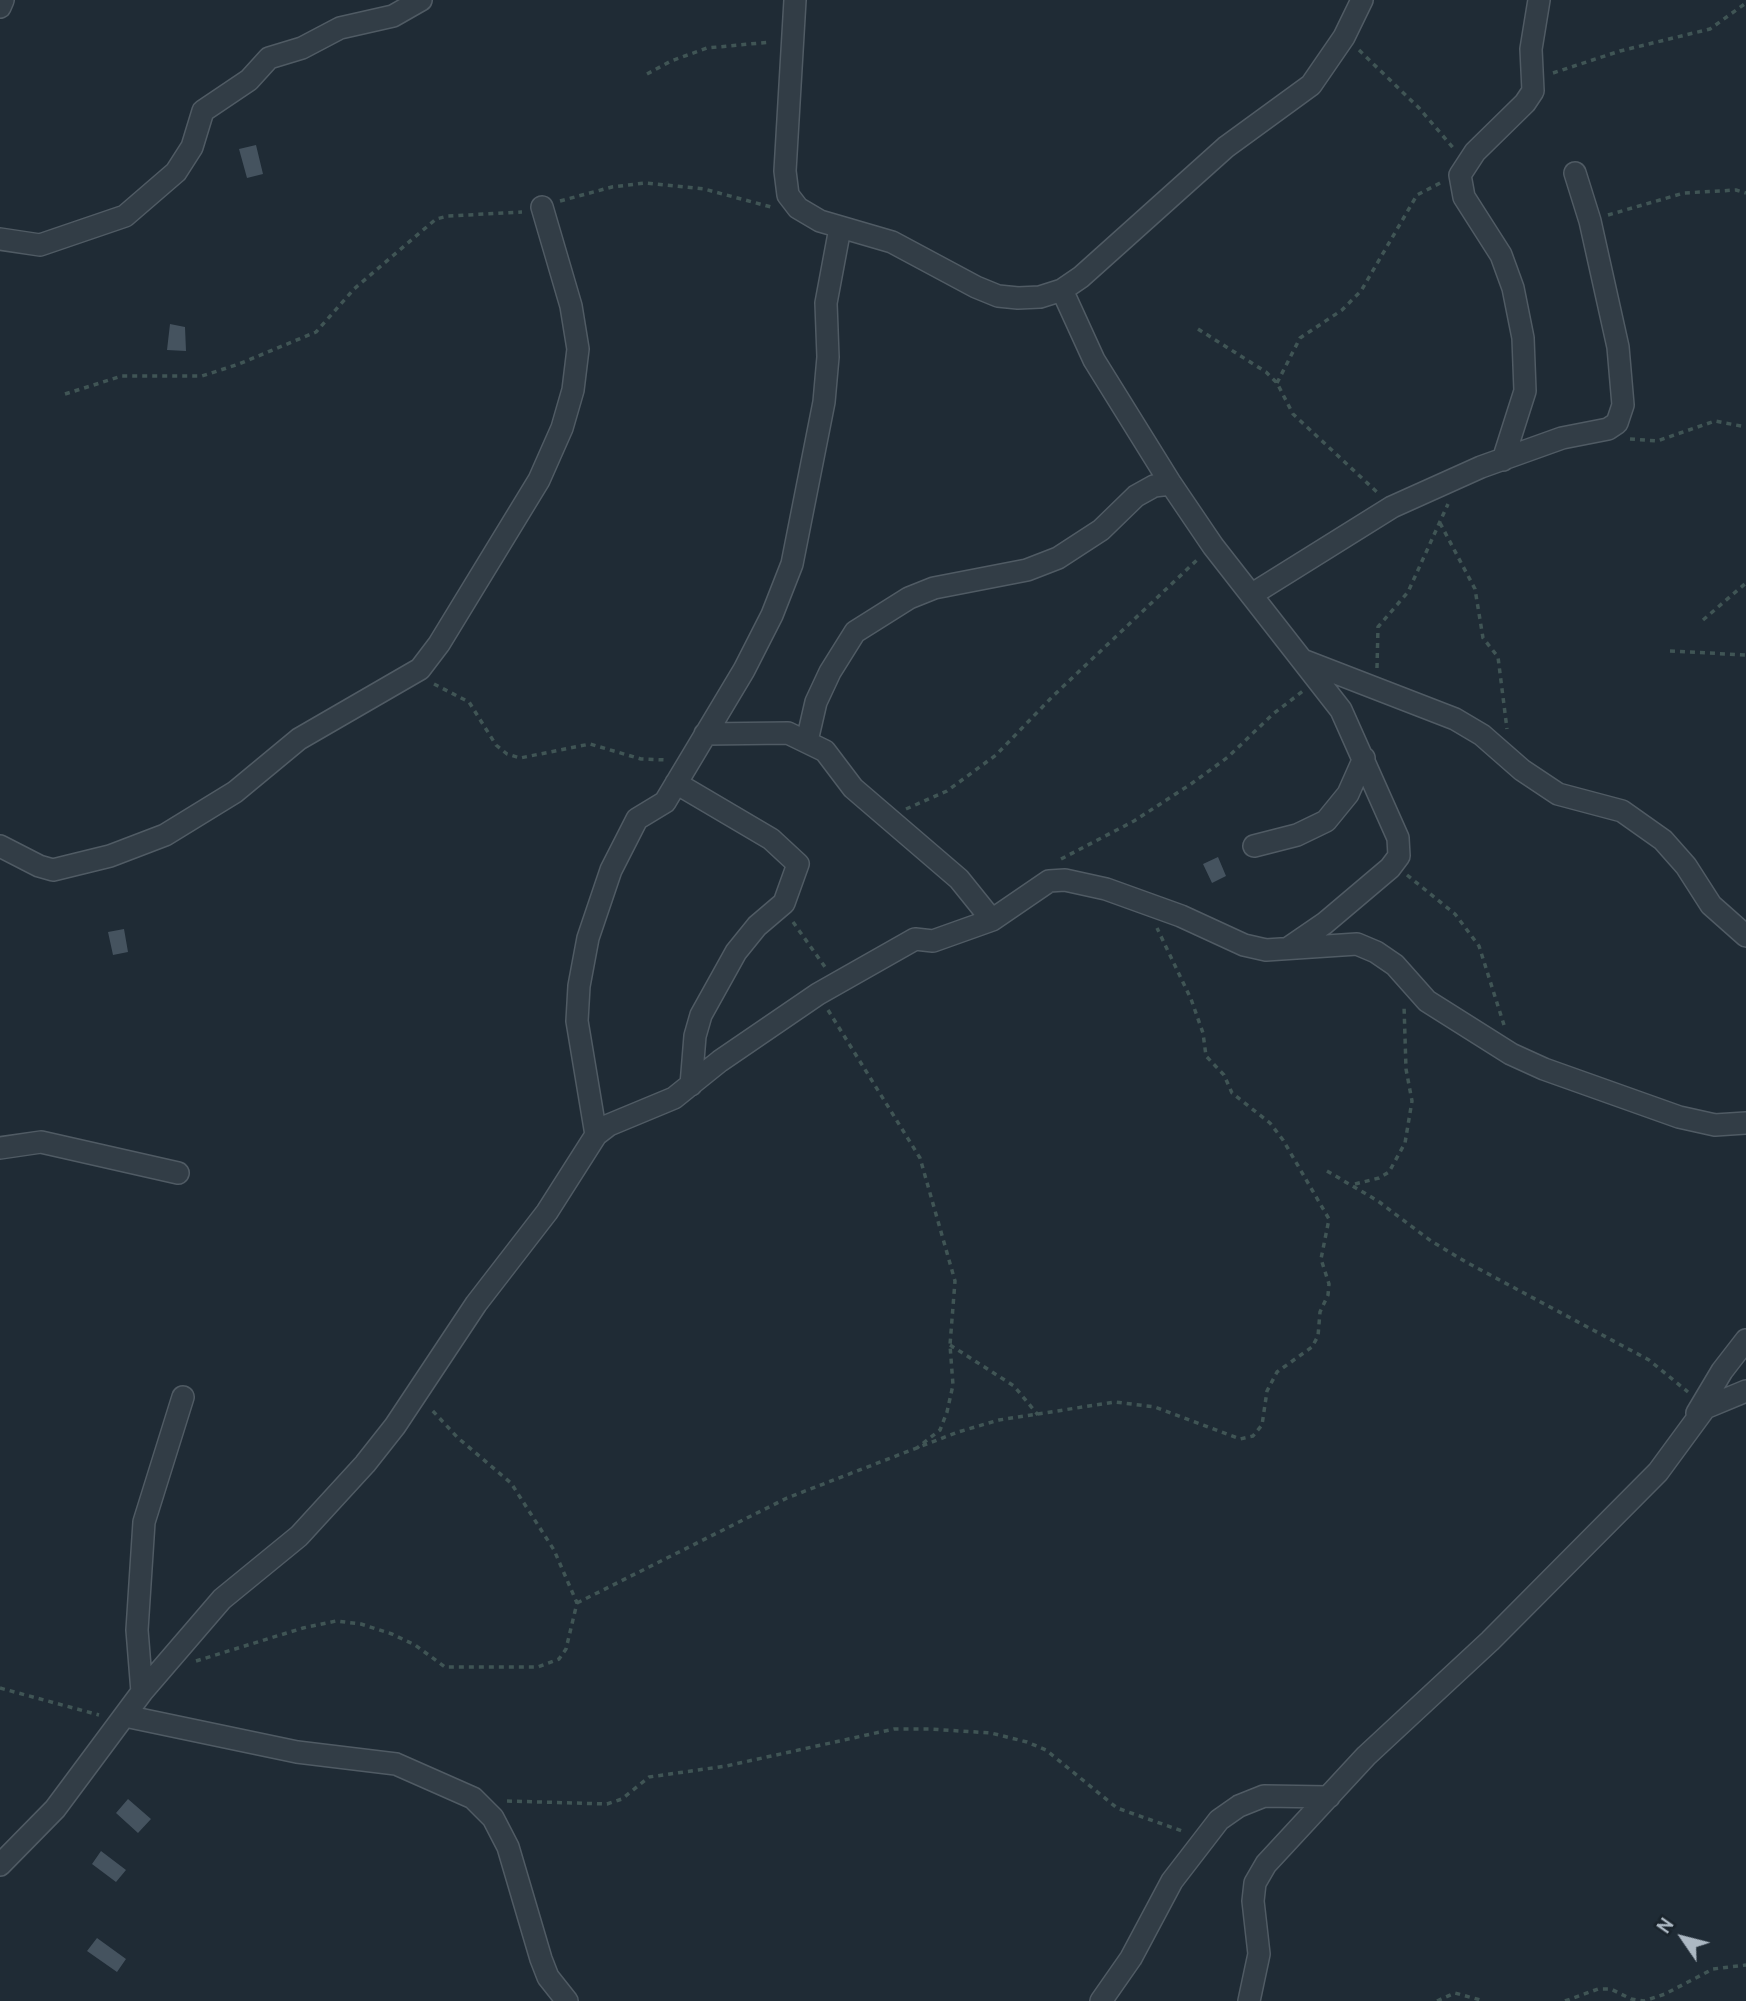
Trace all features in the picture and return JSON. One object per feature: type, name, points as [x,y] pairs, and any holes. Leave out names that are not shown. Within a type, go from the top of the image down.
[{"type":"street","points":[[0,7],[3,0]]},
{"type":"street","points":[[0,239],[40,244],[125,216],[176,172],[192,147],[203,111],[249,80],[269,58],[302,48],[340,28],[393,16],[421,0]]},
{"type":"street","points":[[795,0],[785,171],[788,195],[798,208],[840,228],[892,242],[998,296],[1040,297],[1062,290],[1115,248],[1226,147],[1311,85],[1344,37],[1362,0]]},
{"type":"street","points":[[1503,460],[1525,391],[1522,338],[1513,288],[1501,255],[1464,197],[1463,170],[1533,91],[1531,49],[1539,0]]},
{"type":"street","points":[[1251,596],[1392,507],[1462,476],[1562,438],[1608,429],[1622,415],[1618,347],[1590,221],[1575,173]]},
{"type":"street","points":[[0,846],[38,866],[53,870],[110,856],[165,835],[235,792],[299,738],[420,668],[439,644],[539,480],[562,428],[573,390],[578,349],[573,317],[542,206]]},
{"type":"street","points":[[596,1135],[577,1021],[579,986],[588,938],[611,870],[637,819],[665,802],[772,615],[792,564],[824,402],[828,357],[826,303],[840,228]]},
{"type":"street","points":[[1062,290],[1094,360],[1171,484],[1213,546],[1318,677],[1340,710],[1398,838],[1399,856],[1390,868],[1325,923],[1288,949]]},
{"type":"street","points":[[807,741],[816,702],[830,672],[855,632],[909,598],[934,588],[1027,570],[1058,558],[1101,530],[1136,495],[1154,486],[1171,484]]},
{"type":"street","points":[[1304,660],[1455,719],[1558,794],[1622,811],[1663,840],[1686,866],[1711,905],[1746,936]]},
{"type":"street","points":[[705,734],[788,733],[825,751],[853,789],[959,879],[992,920]]},
{"type":"street","points":[[1254,846],[1297,835],[1326,821],[1348,794],[1364,758]]},
{"type":"street","points":[[676,783],[790,854],[798,864],[790,891],[781,906],[757,926],[736,952],[701,1015],[695,1036],[691,1085]]},
{"type":"street","points":[[0,1864],[55,1809],[142,1692],[222,1599],[299,1536],[335,1498],[395,1426],[476,1304],[547,1212],[596,1135],[609,1125],[674,1098],[818,994],[915,939],[933,941],[992,920],[1043,883],[1057,879],[1086,883],[1146,903],[1244,945],[1266,950],[1357,944],[1376,952],[1403,975],[1427,1001],[1511,1054],[1544,1069],[1679,1117],[1715,1125],[1746,1123]]},
{"type":"street","points":[[0,1148],[41,1142],[178,1173]]},
{"type":"street","points":[[1249,2001],[1259,1954],[1252,1901],[1255,1883],[1266,1864],[1366,1756],[1490,1641],[1658,1472],[1722,1371],[1746,1340]]},
{"type":"street","points":[[1696,1415],[1705,1408],[1746,1391]]},
{"type":"street","points":[[142,1692],[137,1630],[144,1522],[183,1397]]},
{"type":"street","points":[[125,1716],[297,1752],[396,1764],[473,1798],[493,1818],[508,1847],[522,1885],[541,1959],[548,1977],[567,2001]]},
{"type":"street","points":[[1101,2001],[1131,1958],[1172,1881],[1203,1838],[1239,1806],[1264,1796],[1329,1797]]},
{"type":"path","points":[[1533,91],[1550,75],[1566,67],[1637,46],[1710,29],[1746,3]]},
{"type":"path","points":[[1277,383],[1300,338],[1342,310],[1361,291],[1417,195],[1463,170],[1419,107],[1344,37]]},
{"type":"path","points":[[647,74],[671,61],[707,48],[792,41]]},
{"type":"path","points":[[65,394],[122,376],[202,376],[239,364],[316,332],[354,289],[436,219],[522,212],[612,187],[645,184],[705,189],[759,205],[798,208]]},
{"type":"path","points":[[1590,221],[1684,193],[1736,190],[1746,192]]},
{"type":"path","points":[[1198,328],[1249,360],[1277,383],[1293,414],[1392,507]]},
{"type":"path","points":[[1608,429],[1628,439],[1642,442],[1657,441],[1716,421],[1746,427]]},
{"type":"path","points":[[1370,686],[1377,673],[1378,627],[1408,592],[1462,476]]},
{"type":"path","points":[[1440,523],[1475,589],[1483,638],[1497,657],[1507,732],[1504,753]]},
{"type":"path","points":[[886,817],[937,796],[996,755],[1107,644],[1213,546]]},
{"type":"path","points":[[1703,620],[1746,583]]},
{"type":"path","points":[[1670,651],[1746,655]]},
{"type":"path","points":[[420,668],[434,684],[469,702],[496,744],[507,754],[520,758],[590,744],[641,759],[690,758]]},
{"type":"path","points":[[1043,883],[1060,859],[1134,821],[1214,768],[1318,677]]},
{"type":"path","points":[[1390,868],[1415,878],[1438,898],[1455,914],[1479,946],[1511,1054]]},
{"type":"path","points":[[577,1603],[787,1498],[999,1420],[1115,1402],[1155,1407],[1240,1439],[1253,1436],[1262,1425],[1267,1391],[1277,1372],[1316,1342],[1320,1312],[1328,1295],[1321,1259],[1329,1219],[1283,1140],[1270,1123],[1232,1093],[1224,1075],[1207,1059],[1191,999],[1146,903]]},
{"type":"path","points":[[781,906],[830,973],[848,978]]},
{"type":"path","points":[[1353,1185],[1379,1178],[1389,1172],[1405,1143],[1412,1101],[1406,1069],[1403,975]]},
{"type":"path","points":[[818,994],[906,1133],[929,1182],[955,1281],[950,1345],[953,1385],[947,1412],[940,1430],[913,1452]]},
{"type":"path","points":[[1327,1171],[1353,1185],[1466,1262],[1649,1360],[1696,1415]]},
{"type":"path","points":[[950,1345],[1014,1386],[1038,1415]]},
{"type":"path","points":[[164,1669],[209,1658],[303,1628],[336,1621],[361,1624],[392,1634],[415,1645],[445,1667],[538,1667],[559,1659],[566,1649],[577,1603],[554,1550],[511,1483],[439,1420],[418,1391]]},
{"type":"path","points":[[0,1688],[93,1714],[125,1716]]},
{"type":"path","points":[[473,1798],[534,1804],[607,1804],[622,1799],[642,1782],[656,1776],[726,1766],[894,1729],[929,1729],[991,1733],[1027,1742],[1046,1750],[1117,1808],[1203,1838]]},
{"type":"path","points":[[1565,2001],[1598,1989],[1611,1989],[1632,2000],[1644,2001],[1665,1994],[1713,1969],[1746,1965]]},
{"type":"path","points":[[1437,2001],[1455,1993],[1484,2001]]},
{"type":"building","points":[[256,145],[263,174],[247,178],[239,149]]},
{"type":"building","points":[[170,324],[185,327],[186,351],[167,350]]},
{"type":"building","points":[[1218,857],[1226,876],[1212,883],[1203,864]]},
{"type":"building","points":[[124,929],[128,952],[113,955],[108,932]]},
{"type":"building","points":[[128,1799],[151,1819],[138,1833],[116,1813]]},
{"type":"building","points":[[101,1851],[126,1870],[116,1882],[92,1864]]},
{"type":"building","points":[[97,1938],[126,1959],[117,1972],[87,1951]]}]
